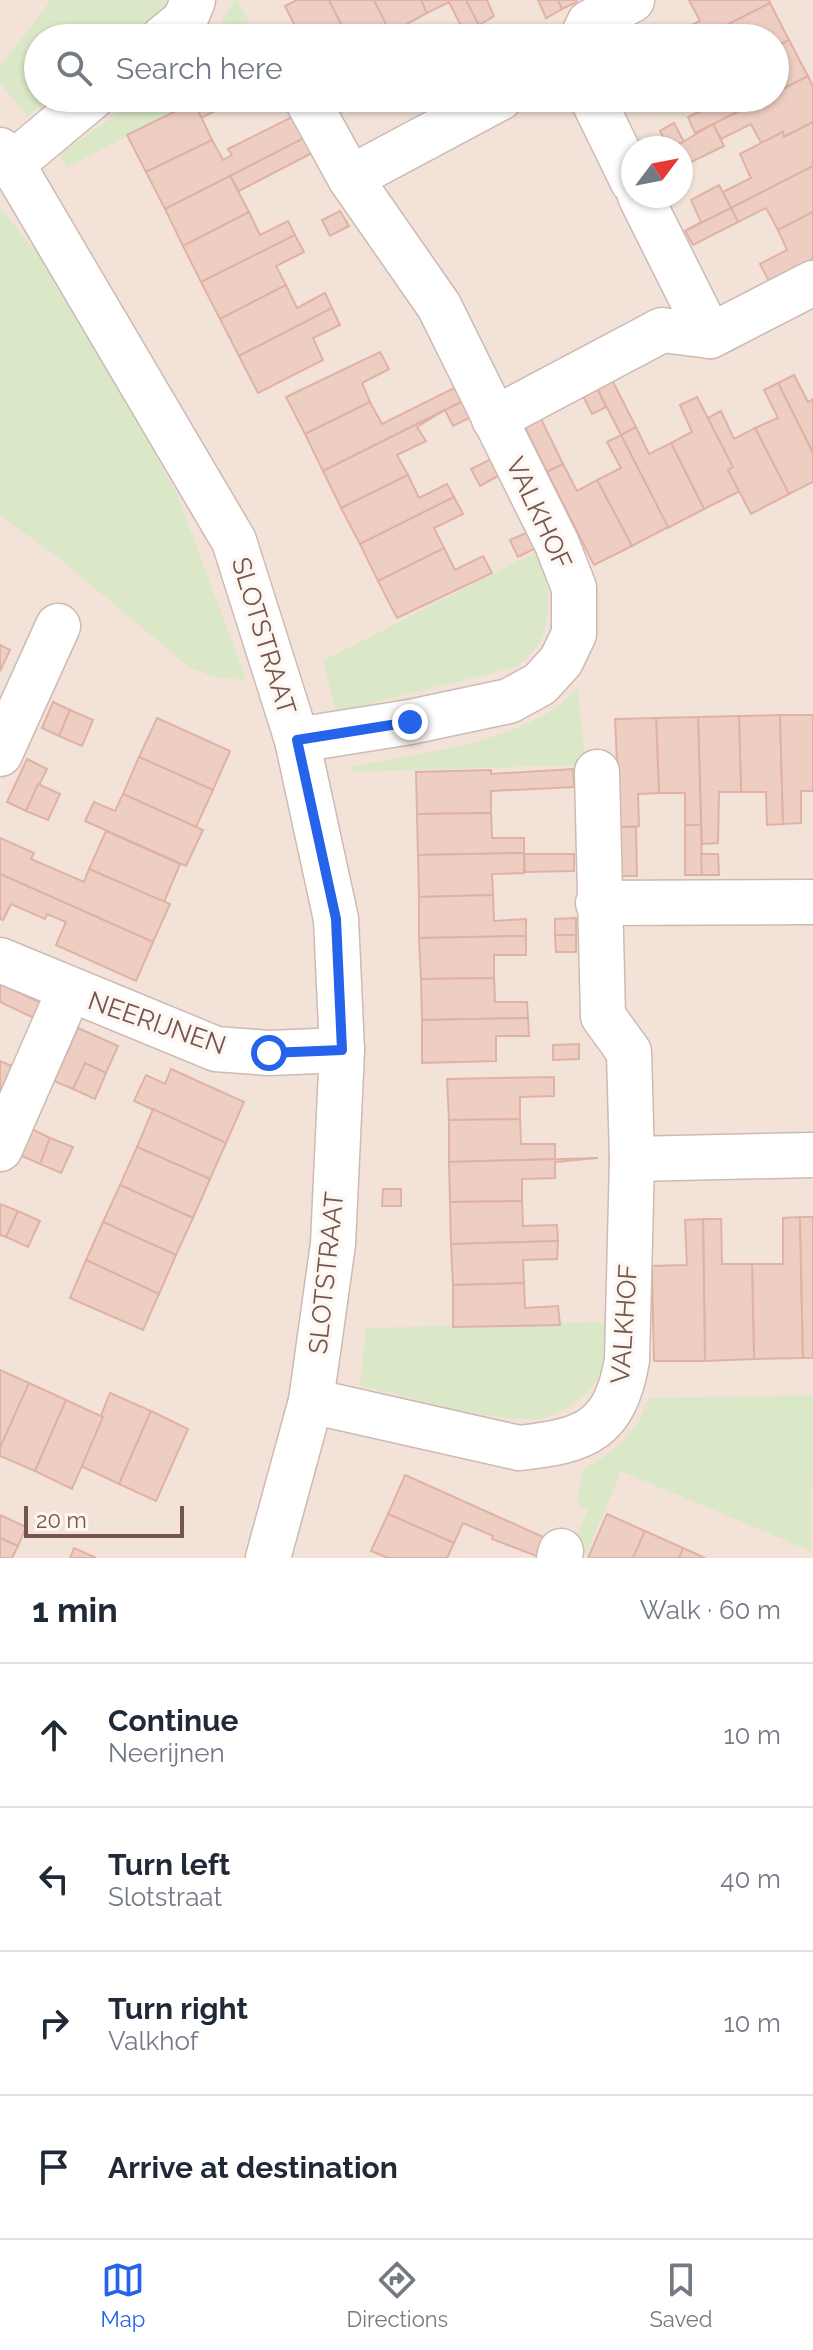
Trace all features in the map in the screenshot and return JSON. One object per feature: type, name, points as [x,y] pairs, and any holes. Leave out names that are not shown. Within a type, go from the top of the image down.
[{"type":"street","points":[[180,24],[185,20],[193,0]]},
{"type":"street","points":[[589,24],[632,0]]},
{"type":"street","points":[[6,157],[71,112]]},
{"type":"street","name":"VALKHOF","points":[[297,740],[410,722],[509,701],[540,684],[561,661],[574,634],[574,588],[557,544],[439,306],[350,178],[314,112]]},
{"type":"street","points":[[350,178],[474,112]]},
{"type":"street","points":[[599,112],[621,157]]},
{"type":"street","name":"SLOTSTRAAT","points":[[6,157],[234,541],[297,740],[336,919],[342,1050],[333,1244],[311,1401],[268,1558]]},
{"type":"street","points":[[646,208],[710,336]]},
{"type":"street","points":[[494,419],[662,330],[710,336],[813,283]]},
{"type":"street","points":[[0,754],[58,626]]},
{"type":"street","name":"VALKHOF","points":[[311,1401],[519,1448],[549,1445],[581,1435],[606,1419],[622,1392],[627,1360],[632,1159],[629,1052],[603,1016],[597,772]]},
{"type":"street","points":[[598,903],[813,902]]},
{"type":"street","name":"NEERIJNEN","points":[[0,960],[216,1049],[269,1053],[342,1050]]},
{"type":"street","name":"NEERIJNEN","points":[[0,1149],[69,991]]},
{"type":"street","points":[[632,1159],[813,1155]]},
{"type":"shaded area","points":[[0,0],[813,0],[813,1558],[0,1558]]},
{"type":"green space","points":[[51,0],[168,0],[147,24],[33,24]]},
{"type":"green space","points":[[234,0],[238,0],[250,24],[221,24]]},
{"type":"green space","points":[[24,35],[24,112],[32,112],[27,116],[0,83],[0,67]]},
{"type":"green space","points":[[119,112],[175,112],[67,167],[59,155]]},
{"type":"green space","points":[[0,208],[70,293],[178,497],[246,680],[214,677],[189,667],[54,554],[0,516]]},
{"type":"green space","points":[[538,551],[546,583],[548,614],[539,643],[516,667],[336,712],[323,661]]},
{"type":"green space","points":[[577,687],[586,765],[352,772],[352,767],[442,750],[505,733],[534,721],[558,706]]},
{"type":"green space","points":[[608,1322],[607,1355],[603,1369],[584,1396],[566,1409],[547,1417],[507,1418],[482,1414],[360,1386],[366,1328]]},
{"type":"green space","points":[[813,1395],[811,1551],[621,1471],[587,1553],[571,1548],[588,1510],[577,1504],[583,1469],[624,1440],[638,1422],[649,1398]]},
{"type":"building","points":[[297,0],[329,0],[341,24],[294,24],[285,6]]},
{"type":"building","points":[[329,0],[374,0],[386,24],[341,24]]},
{"type":"building","points":[[374,0],[421,0],[427,13],[407,24],[386,24]]},
{"type":"building","points":[[421,0],[466,0],[478,24],[460,24],[449,2],[427,13]]},
{"type":"building","points":[[466,0],[487,0],[494,16],[478,24]]},
{"type":"building","points":[[538,0],[558,0],[562,9],[546,18]]},
{"type":"building","points":[[558,0],[576,0],[577,2],[562,9]]},
{"type":"building","points":[[689,0],[769,0],[770,3],[729,24],[694,24],[700,21]]},
{"type":"building","points":[[770,3],[781,24],[729,24]]},
{"type":"building","points":[[789,40],[808,76],[789,86]]},
{"type":"building","points":[[808,76],[813,87],[813,122],[784,137],[783,132],[761,143],[751,124],[721,139],[713,124],[737,112],[789,112],[789,86]]},
{"type":"building","points":[[174,112],[199,112],[212,140],[146,172],[127,135]]},
{"type":"building","points":[[198,112],[213,112],[201,118]]},
{"type":"building","points":[[699,112],[737,112],[695,133],[688,117]]},
{"type":"building","points":[[292,117],[304,138],[165,209],[146,172],[212,140],[223,160],[232,155],[228,149]]},
{"type":"building","points":[[813,122],[813,166],[731,208],[723,192],[751,178],[740,154],[783,132],[784,137]]},
{"type":"building","points":[[674,123],[681,136],[662,136],[660,131]]},
{"type":"building","points":[[713,124],[724,146],[693,161],[693,136]]},
{"type":"building","points":[[304,138],[312,153],[239,191],[230,176]]},
{"type":"building","points":[[813,166],[813,212],[778,230],[766,208],[738,222],[731,208]]},
{"type":"building","points":[[230,176],[249,212],[183,246],[165,209]]},
{"type":"building","points":[[719,185],[731,208],[685,231],[701,222],[693,199]]},
{"type":"building","points":[[731,208],[738,222],[693,245],[685,231]]},
{"type":"building","points":[[340,211],[349,226],[330,236],[322,220]]},
{"type":"building","points":[[249,212],[260,235],[288,221],[295,235],[201,282],[183,246]]},
{"type":"building","points":[[813,212],[813,259],[769,281],[760,264],[787,250],[778,230]]},
{"type":"building","points":[[295,235],[304,252],[276,266],[286,285],[220,319],[201,282]]},
{"type":"building","points":[[286,285],[297,308],[325,293],[332,308],[239,356],[220,319]]},
{"type":"building","points":[[332,308],[340,325],[313,338],[323,360],[258,393],[239,356]]},
{"type":"building","points":[[380,352],[389,369],[362,383],[370,402],[305,434],[286,397]]},
{"type":"building","points":[[794,375],[808,402],[813,399],[813,453],[778,383]]},
{"type":"building","points":[[612,380],[636,427],[621,435],[597,388]]},
{"type":"building","points":[[778,383],[813,453],[813,482],[789,494],[755,428],[778,418],[764,390]]},
{"type":"building","points":[[456,387],[463,401],[323,471],[305,434],[370,402],[382,424]]},
{"type":"building","points":[[597,388],[606,407],[592,414],[583,396]]},
{"type":"building","points":[[697,397],[733,467],[728,470],[740,491],[704,509],[671,443],[692,432],[680,405]]},
{"type":"building","points":[[463,401],[471,417],[453,426],[445,410]]},
{"type":"building","points":[[445,410],[417,427],[426,441],[397,455],[408,475],[341,508],[323,471]]},
{"type":"building","points":[[721,411],[734,439],[755,428],[789,494],[751,514],[728,470],[733,467],[708,418]]},
{"type":"building","points":[[540,417],[563,464],[547,472],[524,425]]},
{"type":"building","points":[[636,427],[649,454],[671,443],[704,509],[668,528],[621,435]]},
{"type":"building","points":[[621,435],[668,527],[632,546],[597,480],[621,468],[607,442]]},
{"type":"building","points":[[491,459],[500,475],[480,486],[471,469]]},
{"type":"building","points":[[563,464],[577,491],[597,480],[632,546],[594,565],[547,472]]},
{"type":"building","points":[[408,475],[419,498],[447,484],[454,497],[360,544],[341,508]]},
{"type":"building","points":[[454,497],[463,514],[434,528],[444,548],[378,581],[360,544]]},
{"type":"building","points":[[528,532],[536,548],[518,557],[510,540]]},
{"type":"building","points":[[444,548],[455,570],[483,556],[492,573],[397,618],[378,581]]},
{"type":"building","points":[[0,645],[10,650],[0,671]]},
{"type":"building","points":[[53,702],[70,710],[59,736],[42,728]]},
{"type":"building","points":[[70,710],[93,720],[82,746],[59,736]]},
{"type":"building","points":[[780,715],[783,824],[767,825],[766,792],[741,792],[739,716]]},
{"type":"building","points":[[780,715],[813,715],[813,791],[801,791],[801,823],[783,824]]},
{"type":"building","points":[[739,716],[741,792],[719,792],[718,843],[702,844],[698,717]]},
{"type":"building","points":[[698,717],[701,825],[685,825],[685,793],[659,793],[656,718]]},
{"type":"building","points":[[157,718],[230,751],[213,790],[139,757]]},
{"type":"building","points":[[656,718],[659,793],[638,794],[639,826],[620,827],[615,719]]},
{"type":"building","points":[[139,757],[213,790],[196,827],[123,794]]},
{"type":"building","points":[[27,759],[47,769],[26,811],[7,802]]},
{"type":"building","points":[[573,769],[574,787],[491,791],[491,813],[417,814],[416,772],[491,770],[491,774]]},
{"type":"building","points":[[38,784],[60,794],[48,820],[26,811]]},
{"type":"building","points":[[123,794],[203,830],[186,866],[85,821],[94,802],[115,811]]},
{"type":"building","points":[[491,813],[492,838],[524,838],[524,853],[418,855],[417,814]]},
{"type":"building","points":[[685,825],[701,825],[702,875],[685,875]]},
{"type":"building","points":[[618,827],[636,827],[637,876],[619,876]]},
{"type":"building","points":[[106,831],[180,864],[164,902],[89,869]]},
{"type":"building","points":[[0,838],[34,853],[31,859],[84,882],[89,869],[170,904],[153,942],[0,874]]},
{"type":"building","points":[[524,853],[524,873],[492,874],[493,895],[419,897],[418,855]]},
{"type":"building","points":[[524,854],[574,854],[574,871],[525,872]]},
{"type":"building","points":[[701,854],[718,854],[719,875],[702,875]]},
{"type":"building","points":[[0,874],[153,942],[136,981],[56,945],[66,922],[47,914],[45,919],[11,904],[3,920],[0,919]]},
{"type":"building","points":[[493,895],[494,921],[526,919],[526,936],[419,938],[419,897]]},
{"type":"building","points":[[576,918],[576,935],[555,935],[555,919]]},
{"type":"building","points":[[555,935],[576,935],[576,952],[556,952]]},
{"type":"building","points":[[526,936],[526,955],[494,955],[494,978],[421,979],[419,938]]},
{"type":"building","points":[[494,978],[495,1002],[527,1002],[528,1018],[422,1020],[421,979]]},
{"type":"building","points":[[0,984],[41,1003],[34,1018],[0,1002]]},
{"type":"building","points":[[528,1018],[529,1036],[496,1036],[496,1061],[422,1063],[422,1020]]},
{"type":"building","points":[[78,1028],[118,1046],[106,1073],[85,1063],[73,1089],[54,1081]]},
{"type":"building","points":[[579,1044],[579,1059],[553,1060],[553,1045]]},
{"type":"building","points":[[0,1061],[12,1066],[1,1091],[0,1091]]},
{"type":"building","points":[[85,1063],[106,1073],[95,1099],[73,1089]]},
{"type":"building","points":[[171,1069],[244,1102],[226,1143],[134,1101],[146,1075],[165,1084]]},
{"type":"building","points":[[554,1077],[554,1096],[520,1097],[520,1119],[449,1120],[447,1079]]},
{"type":"building","points":[[153,1109],[226,1143],[210,1179],[137,1147]]},
{"type":"building","points":[[520,1119],[521,1144],[555,1144],[555,1159],[449,1162],[449,1120]]},
{"type":"building","points":[[32,1129],[50,1138],[40,1164],[20,1155]]},
{"type":"building","points":[[50,1138],[73,1147],[61,1173],[40,1164]]},
{"type":"building","points":[[137,1147],[210,1179],[193,1218],[120,1185]]},
{"type":"building","points":[[598,1158],[555,1162],[555,1178],[522,1179],[522,1201],[450,1202],[449,1162]]},
{"type":"building","points":[[120,1185],[193,1218],[176,1255],[103,1222]]},
{"type":"building","points":[[383,1189],[401,1189],[401,1206],[382,1206]]},
{"type":"building","points":[[522,1201],[523,1226],[557,1225],[558,1241],[451,1244],[450,1202]]},
{"type":"building","points":[[0,1204],[18,1211],[6,1237],[0,1235]]},
{"type":"building","points":[[18,1211],[40,1221],[28,1247],[6,1237]]},
{"type":"building","points":[[800,1217],[803,1358],[754,1359],[752,1264],[783,1264],[783,1218]]},
{"type":"building","points":[[800,1217],[813,1217],[813,1358],[803,1358]]},
{"type":"building","points":[[703,1219],[721,1219],[722,1264],[752,1264],[754,1359],[705,1361]]},
{"type":"building","points":[[703,1219],[705,1361],[654,1361],[652,1266],[687,1265],[685,1220]]},
{"type":"building","points":[[103,1222],[176,1255],[159,1294],[86,1260]]},
{"type":"building","points":[[558,1241],[557,1259],[523,1260],[524,1283],[453,1285],[451,1244]]},
{"type":"building","points":[[86,1260],[159,1294],[143,1330],[70,1298]]},
{"type":"building","points":[[524,1283],[525,1308],[558,1306],[560,1325],[453,1327],[453,1285]]},
{"type":"building","points":[[0,1370],[29,1383],[0,1448]]},
{"type":"building","points":[[29,1383],[66,1400],[35,1471],[0,1456],[0,1448]]},
{"type":"building","points":[[110,1393],[151,1411],[119,1484],[81,1466]]},
{"type":"building","points":[[66,1400],[103,1417],[72,1489],[35,1471]]},
{"type":"building","points":[[151,1411],[188,1429],[156,1501],[119,1484]]},
{"type":"building","points":[[405,1475],[550,1540],[542,1558],[492,1539],[493,1536],[463,1523],[454,1543],[388,1514]]},
{"type":"building","points":[[388,1514],[454,1543],[447,1558],[388,1558],[371,1551]]},
{"type":"building","points":[[607,1514],[645,1531],[633,1558],[588,1558]]},
{"type":"building","points":[[0,1515],[26,1527],[18,1546],[0,1538]]},
{"type":"building","points":[[645,1531],[683,1548],[679,1558],[633,1558]]},
{"type":"building","points":[[0,1538],[18,1546],[12,1558],[0,1558]]},
{"type":"building","points":[[74,1548],[96,1558],[70,1558]]},
{"type":"building","points":[[683,1548],[705,1558],[679,1558]]},
{"type":"route","points":[[269,1053],[342,1050],[336,919],[297,740],[410,722]]}]
